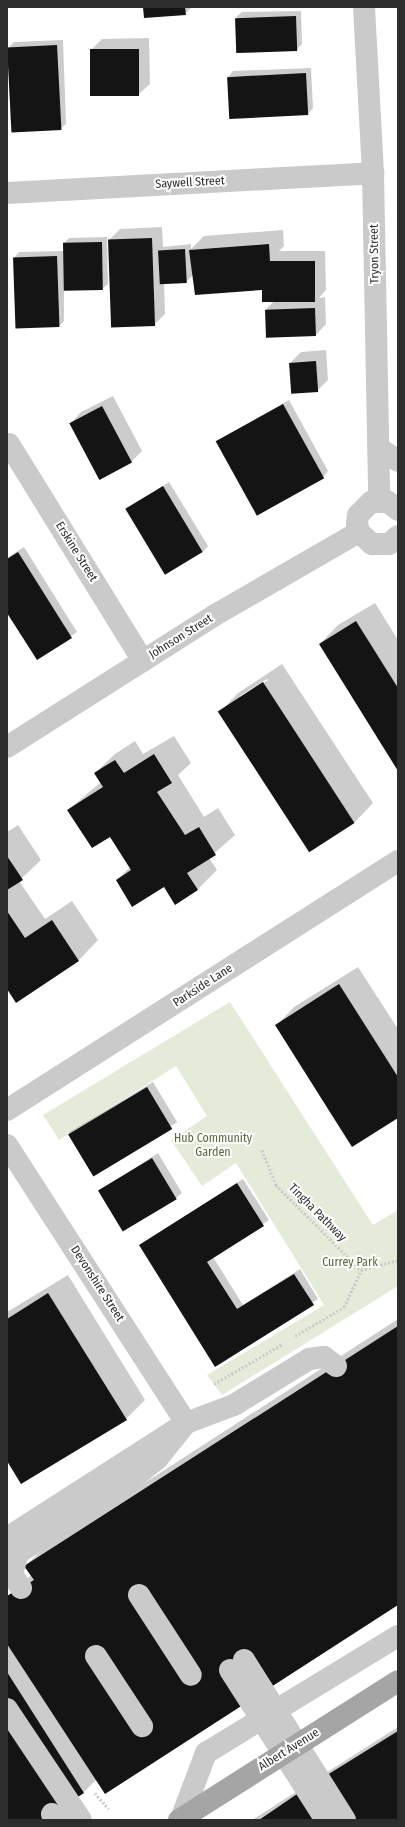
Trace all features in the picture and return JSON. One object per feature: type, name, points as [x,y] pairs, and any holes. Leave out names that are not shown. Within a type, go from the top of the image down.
[{"type":"main road","name":"Albert Avenue","points":[[180,1819],[398,1681]]},
{"type":"street","name":"Tryon Street","points":[[364,7],[373,173],[379,448],[393,505]]},
{"type":"street","name":"Saywell Street","points":[[7,193],[373,173]]},
{"type":"street","name":"Erskine Street","points":[[9,444],[143,661]]},
{"type":"street","points":[[379,448],[398,461]]},
{"type":"street","points":[[393,505],[370,502],[358,515],[359,532],[372,544],[395,545]]},
{"type":"street","name":"Johnson Street","points":[[7,747],[143,661],[359,532]]},
{"type":"street","name":"Parkside Lane","points":[[7,1110],[398,861]]},
{"type":"street","name":"Devonshire Street","points":[[7,1145],[186,1423]]},
{"type":"street","points":[[7,1538],[186,1423],[234,1405],[309,1359],[324,1357],[336,1366]]},
{"type":"street","points":[[7,1571],[20,1589],[12,1574],[18,1553],[116,1492],[158,1459],[186,1423]]},
{"type":"street","points":[[139,1595],[191,1675]]},
{"type":"street","points":[[180,1819],[206,1753],[398,1636]]},
{"type":"street","points":[[96,1656],[142,1726]]},
{"type":"street","points":[[237,1665],[314,1786],[345,1820]]},
{"type":"street","points":[[7,1709],[81,1820]]},
{"type":"street","points":[[314,1786],[326,1820]]},
{"type":"path","name":"Tingha Pathway","points":[[262,1150],[276,1185],[361,1270]]},
{"type":"path","points":[[207,1388],[344,1307],[361,1270],[398,1260]]},
{"type":"green space","name":"Currey Park","points":[[230,1002],[373,1225],[398,1210],[398,1286],[222,1395],[207,1375],[324,1305],[236,1163],[202,1186],[171,1140],[207,1116],[176,1066],[59,1140],[43,1115]]},
{"type":"building","points":[[143,7],[185,7],[186,15],[144,18]]},
{"type":"building","points":[[296,16],[297,51],[236,53],[235,18]]},
{"type":"building","points":[[57,45],[61,130],[12,133],[7,48]]},
{"type":"building","points":[[90,49],[139,49],[139,96],[90,96]]},
{"type":"building","points":[[306,73],[308,115],[229,119],[227,77]]},
{"type":"building","points":[[152,238],[155,326],[111,327],[108,240]]},
{"type":"building","points":[[102,242],[103,290],[64,291],[63,243]]},
{"type":"building","points":[[269,244],[270,261],[315,261],[315,302],[262,302],[262,290],[195,295],[189,250]]},
{"type":"building","points":[[185,249],[187,283],[160,284],[158,250]]},
{"type":"building","points":[[57,256],[59,327],[16,328],[13,258]]},
{"type":"building","points":[[315,308],[316,336],[266,338],[265,310]]},
{"type":"building","points":[[316,361],[318,392],[291,394],[289,363]]},
{"type":"building","points":[[283,404],[324,478],[257,516],[216,441]]},
{"type":"building","points":[[102,406],[132,463],[99,480],[69,423]]},
{"type":"building","points":[[163,486],[203,552],[165,575],[125,509]]},
{"type":"building","points":[[18,552],[72,638],[37,660],[7,613],[7,559]]},
{"type":"building","points":[[356,621],[398,688],[398,771],[319,644]]},
{"type":"building","points":[[263,682],[354,823],[309,852],[218,711]]},
{"type":"building","points":[[154,754],[172,783],[157,792],[185,835],[199,827],[216,855],[187,873],[198,890],[175,905],[164,887],[132,907],[116,880],[131,870],[110,837],[92,848],[67,810],[103,787],[94,773],[115,760],[124,773]]},
{"type":"building","points":[[7,856],[23,880],[7,890]]},
{"type":"building","points":[[7,911],[25,938],[52,920],[79,961],[16,1003],[7,989]]},
{"type":"building","points":[[339,984],[398,1077],[398,1118],[352,1147],[275,1025]]},
{"type":"building","points":[[147,1087],[172,1129],[93,1176],[68,1134]]},
{"type":"building","points":[[152,1158],[177,1199],[123,1232],[98,1190]]},
{"type":"building","points":[[237,1183],[264,1226],[207,1262],[237,1309],[294,1274],[314,1305],[215,1367],[139,1245]]},
{"type":"building","points":[[48,1293],[127,1420],[21,1484],[7,1461],[7,1319]]},
{"type":"building","points":[[398,1326],[398,1605],[105,1794],[7,1644],[7,1596],[34,1580],[24,1566]]},
{"type":"building","points":[[7,1672],[84,1793],[42,1820],[7,1820]]},
{"type":"building","points":[[398,1731],[398,1820],[259,1820],[303,1790]]},
{"type":"park label","name":"Hub Community Garden","points":[[213,1146]]}]
